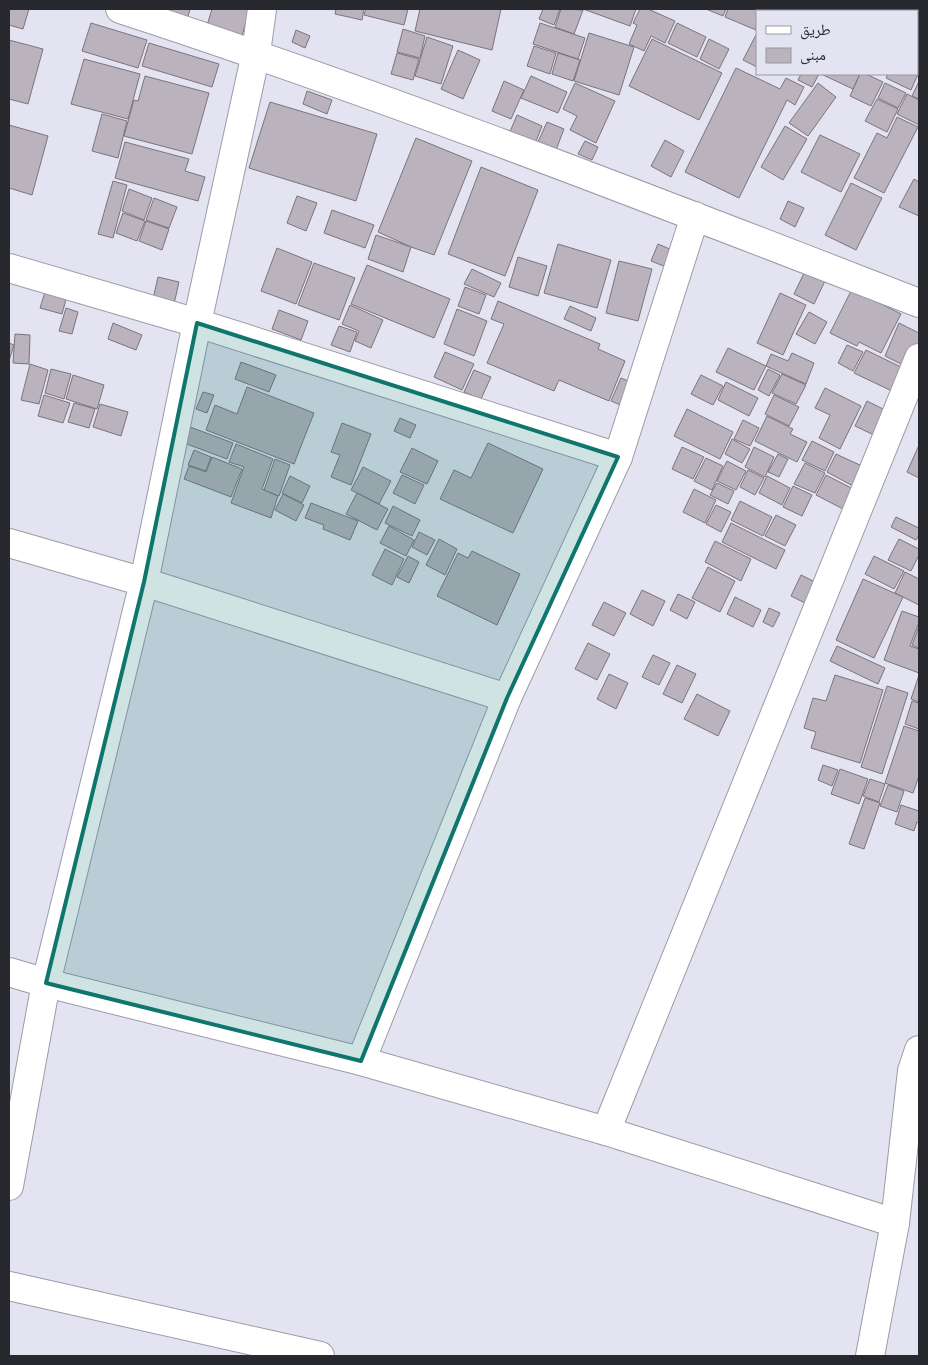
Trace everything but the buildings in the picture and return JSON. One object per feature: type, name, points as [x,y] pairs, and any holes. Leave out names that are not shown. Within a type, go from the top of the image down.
[{"type":"street","points":[[120,9],[256,53],[695,216],[919,303]]},
{"type":"street","points":[[9,1186],[46,983],[144,582],[197,323],[256,53],[262,9]]},
{"type":"street","points":[[361,1061],[507,698],[618,457],[695,216]]},
{"type":"street","points":[[9,268],[197,323],[618,457]]},
{"type":"street","points":[[606,1131],[919,358]]},
{"type":"street","points":[[9,543],[144,582],[507,698]]},
{"type":"street","points":[[9,972],[46,983],[361,1061],[606,1131],[895,1223]]},
{"type":"street","points":[[870,1356],[895,1223],[917,1065]]},
{"type":"street","points":[[9,1286],[320,1356]]},
{"type":"highlighted area","points":[[197,323],[618,457],[507,698],[361,1061],[46,983],[144,582]]}]
